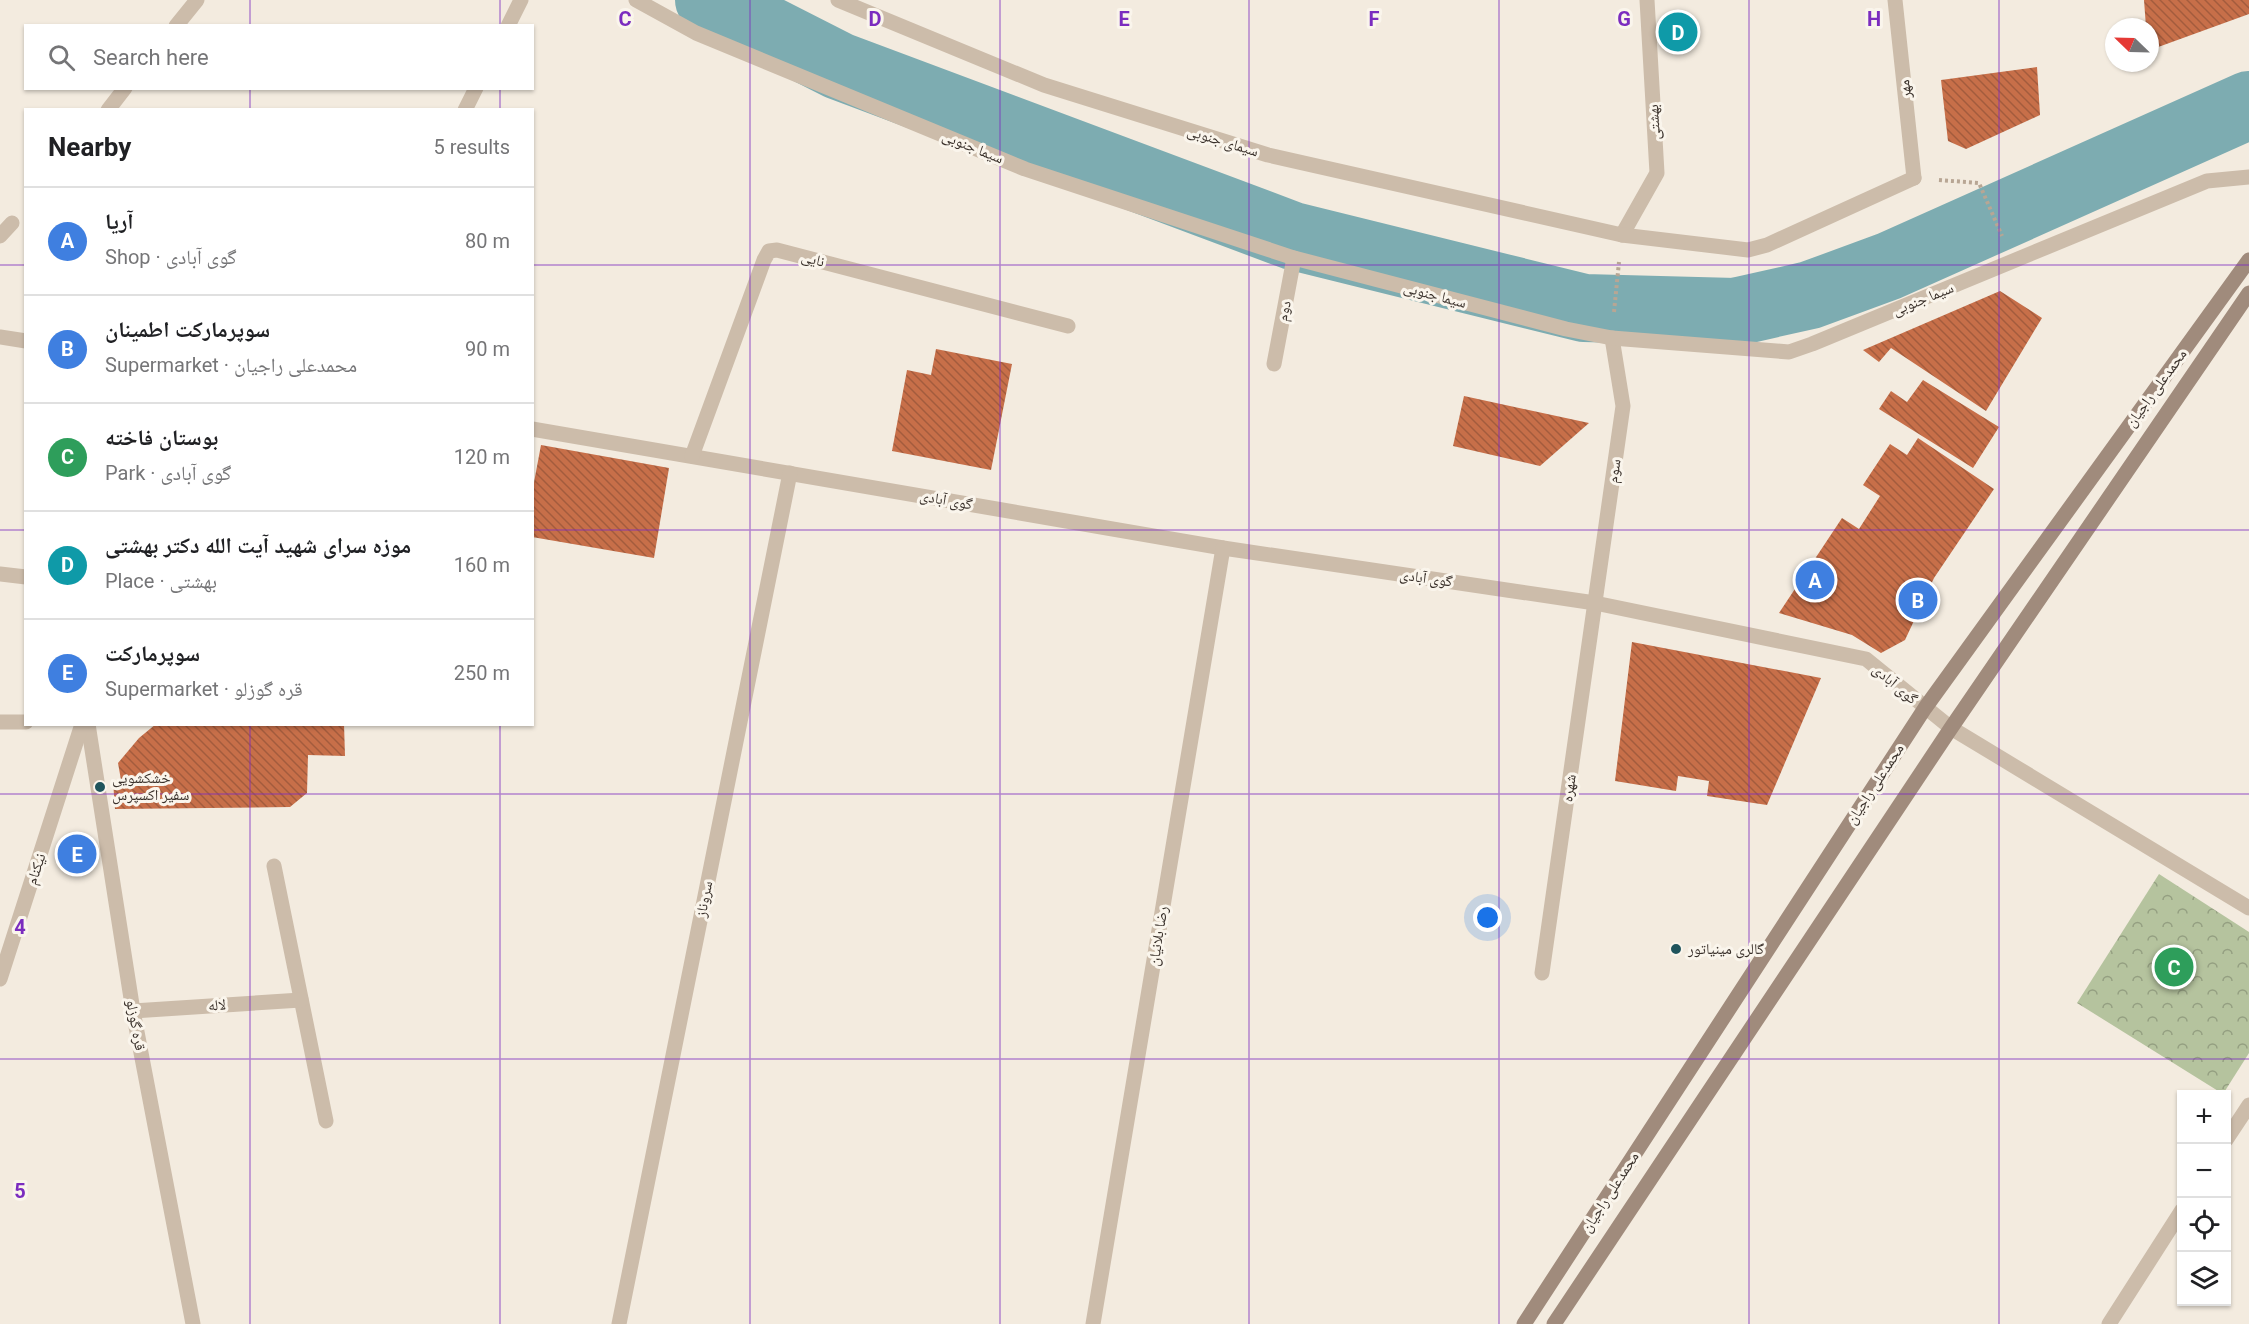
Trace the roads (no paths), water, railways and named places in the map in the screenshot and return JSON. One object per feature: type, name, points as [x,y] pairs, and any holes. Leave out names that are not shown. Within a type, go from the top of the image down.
[{"type":"main road","name":"محمدعلی راجیان","points":[[1524,1324],[1925,708],[2249,260]]},
{"type":"main road","name":"محمدعلی راجیان","points":[[1554,1324],[1951,728],[2249,293]]},
{"type":"street","points":[[178,24],[197,0]]},
{"type":"street","points":[[509,24],[521,0]]},
{"type":"street","name":"سیما جنوبی","points":[[636,0],[696,33],[1025,169],[1294,258],[1566,329],[1612,338],[1789,352],[2207,181],[2249,177]]},
{"type":"street","name":"سیمای جنوبی","points":[[838,0],[1044,85],[1268,155],[1622,235]]},
{"type":"street","name":"بهشتی","points":[[1622,235],[1657,172],[1647,0]]},
{"type":"street","name":"مهر","points":[[1622,235],[1748,250],[1767,245],[1914,178],[1895,0]]},
{"type":"street","points":[[110,108],[123,90]]},
{"type":"street","points":[[466,108],[475,90]]},
{"type":"street","points":[[0,236],[12,223]]},
{"type":"street","name":"نایی","points":[[692,456],[764,260],[770,251],[777,250],[1068,326]]},
{"type":"street","name":"دوم","points":[[1274,364],[1294,258]]},
{"type":"street","points":[[0,337],[24,341]]},
{"type":"street","name":"سوم","points":[[1595,603],[1623,405],[1612,338]]},
{"type":"street","name":"گوی آبادی","points":[[534,429],[1223,548],[1595,603],[1866,659],[1951,728],[2249,908]]},
{"type":"street","name":"سروناز","points":[[619,1324],[790,473]]},
{"type":"street","name":"رضا بلانیان","points":[[1094,1324],[1223,548]]},
{"type":"street","points":[[0,574],[24,577]]},
{"type":"street","name":"شهره","points":[[1542,973],[1595,603]]},
{"type":"street","points":[[0,722],[24,722]]},
{"type":"street","name":"نیکنام","points":[[0,980],[81,726]]},
{"type":"street","name":"قره گوزلو","points":[[88,726],[133,1011],[193,1324]]},
{"type":"street","points":[[274,866],[326,1121]]},
{"type":"street","name":"لاله","points":[[133,1011],[301,1000]]},
{"type":"street","points":[[2231,1132],[2249,1105]]},
{"type":"street","points":[[2109,1324],[2177,1216]]},
{"type":"waterway","points":[[709,0],[839,66],[1293,236],[1584,308],[1735,312],[1810,295],[1889,266],[2249,105]]},
{"type":"place","name":"موزه سرای شهید آیت الله دکتر بهشتی","points":[[1678,32]]},
{"type":"place","name":"آریا","points":[[1815,580]]},
{"type":"place","name":"سوپرمارکت اطمینان","points":[[1918,600]]},
{"type":"place","name":"خشکشویی سفیر اکسپرس","points":[[100,787]]},
{"type":"place","name":"سوپرمارکت","points":[[77,854]]},
{"type":"place","name":"گالری مینیاتور","points":[[1676,949]]},
{"type":"place","name":"بوستان فاخته","points":[[2174,967]]}]
